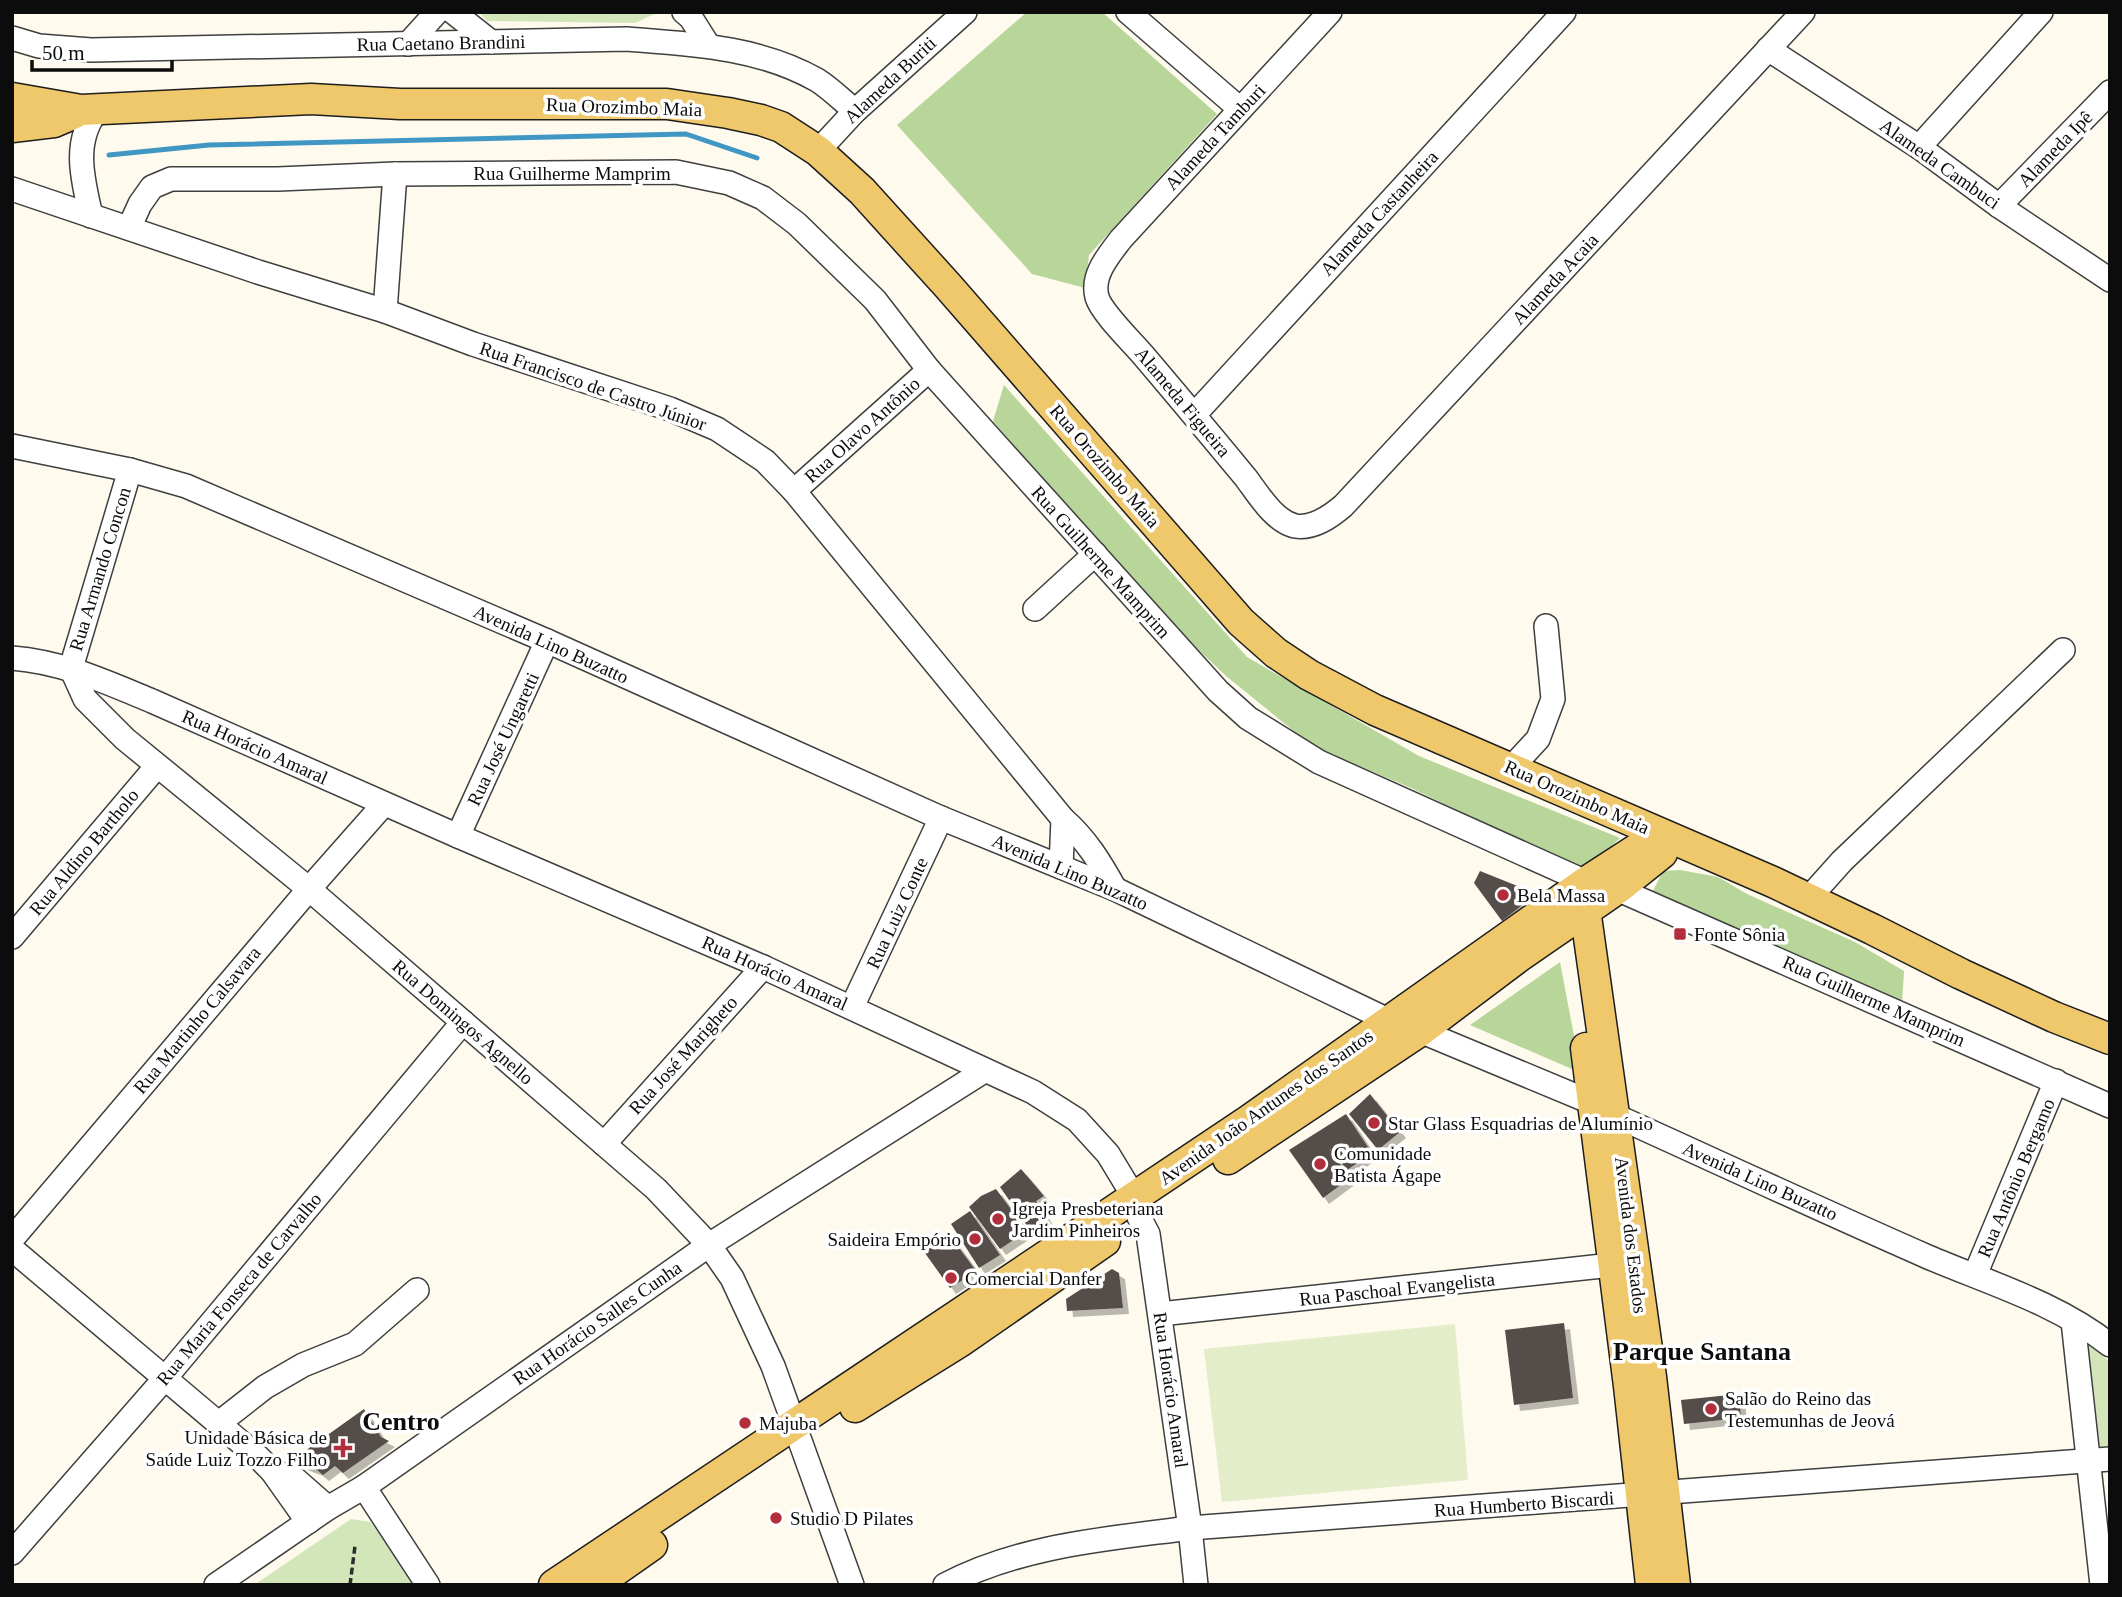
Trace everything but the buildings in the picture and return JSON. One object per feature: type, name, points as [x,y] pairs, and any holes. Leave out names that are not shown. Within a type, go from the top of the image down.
[{"type":"main road","name":"Rua Orozimbo Maia","points":[[12,98],[89,110],[310,99],[400,104],[667,104],[761,120],[781,127],[818,151],[871,201],[1241,622],[1276,653],[1309,676],[1355,700],[1808,899],[2054,1017],[2103,1030]]},
{"type":"main road","name":"Rua Orozimbo Maia","points":[[12,127],[54,122],[89,110]]},
{"type":"main road","name":"Avenida João Antunes dos Santos","points":[[554,1585],[797,1432],[961,1341],[1137,1207],[1390,1021],[1577,900],[1668,837]]},
{"type":"main road","name":"Avenida João Antunes dos Santos","points":[[1137,1207],[1420,1031],[1577,900],[1617,889],[1668,837]]},
{"type":"main road","name":"Avenida dos Estados","points":[[1577,900],[1580,997],[1604,1110],[1623,1264],[1629,1386],[1675,1585]]},
{"type":"main road","name":"Avenida João Antunes dos Santos","points":[[595,1585],[797,1432]]},
{"type":"main road","name":"Avenida dos Estados","points":[[1651,1585],[1653,1494]]},
{"type":"street","points":[[408,44],[437,12]]},
{"type":"street","points":[[453,12],[491,42]]},
{"type":"street","name":"Alameda Buriti","points":[[818,151],[855,111],[965,12]]},
{"type":"street","points":[[1128,12],[1240,109]]},
{"type":"street","name":"Alameda Tamburi","points":[[1102,264],[1121,239],[1330,12]]},
{"type":"street","name":"Alameda Castanheira","points":[[1195,414],[1564,12]]},
{"type":"street","name":"Alameda Acaia","points":[[1296,526],[1329,519],[1343,506],[1803,12]]},
{"type":"street","points":[[1919,147],[2041,12]]},
{"type":"street","points":[[691,14],[708,45]]},
{"type":"street","name":"Rua Caetano Brandini","points":[[12,38],[39,46],[90,50],[627,39],[708,45],[787,66],[819,82],[855,111]]},
{"type":"street","name":"Alameda Cambuci","points":[[1768,49],[1919,147],[2000,206],[2110,280]]},
{"type":"street","name":"Alameda Ipê","points":[[2000,206],[2110,92]]},
{"type":"street","points":[[89,110],[80,154],[92,216]]},
{"type":"street","name":"Rua Guilherme Mamprim","points":[[129,228],[140,204],[152,187],[171,179],[676,172],[729,183],[763,198],[821,246],[875,300],[929,370],[1218,691],[1248,718],[1319,762],[1577,900]]},
{"type":"street","points":[[385,311],[394,174]]},
{"type":"street","name":"Rua Francisco de Castro Júnior","points":[[12,189],[258,272],[385,311],[473,344],[670,409],[717,429],[765,461],[794,491],[1063,819],[1093,851],[1115,889]]},
{"type":"street","name":"Alameda Figueira","points":[[1102,264],[1097,281],[1097,297],[1113,320],[1195,414],[1272,511],[1296,526]]},
{"type":"street","name":"Rua Olavo Antônio","points":[[794,491],[929,370]]},
{"type":"street","name":"Avenida Lino Buzatto","points":[[12,446],[130,470],[186,486],[547,641],[941,818],[1115,889],[1390,1021],[1420,1031],[1604,1110],[1930,1258],[2033,1300],[2088,1328],[2110,1345]]},
{"type":"street","name":"Rua Armando Concon","points":[[71,668],[130,470]]},
{"type":"street","points":[[1035,609],[1095,554]]},
{"type":"street","points":[[1511,768],[1538,739],[1553,699],[1546,626]]},
{"type":"street","name":"Rua José Ungaretti","points":[[458,836],[547,641]]},
{"type":"street","points":[[1808,899],[1842,861],[2063,650]]},
{"type":"street","name":"Rua Horácio Amaral","points":[[12,658],[71,668],[152,701],[852,1007],[1033,1092],[1077,1119],[1108,1154],[1137,1207],[1148,1234],[1196,1585]]},
{"type":"street","name":"Rua Domingos Agnello","points":[[71,668],[85,699],[95,712],[309,889],[656,1189],[709,1245],[732,1278],[773,1366],[852,1585]]},
{"type":"street","name":"Rua Aldino Bartholo","points":[[12,937],[157,766]]},
{"type":"street","name":"Rua Martinho Calsavara","points":[[12,1239],[384,804]]},
{"type":"street","name":"Rua Luiz Conte","points":[[852,1007],[941,818]]},
{"type":"street","points":[[1061,867],[1063,819]]},
{"type":"street","name":"Rua Guilherme Mamprim","points":[[1617,889],[2110,1106]]},
{"type":"street","name":"Rua José Marigheto","points":[[604,1144],[763,967]]},
{"type":"street","name":"Rua Maria Fonseca de Carvalho","points":[[12,1553],[166,1377],[463,1022]]},
{"type":"street","name":"Rua Horácio Salles Cunha","points":[[216,1585],[328,1508],[364,1487],[709,1245],[984,1071]]},
{"type":"street","name":"Rua Antônio Bergamo","points":[[1976,1275],[2056,1081]]},
{"type":"street","points":[[12,1249],[166,1377],[272,1471],[308,1522]]},
{"type":"street","name":"Rua Paschoal Evangelista","points":[[1160,1314],[1623,1264]]},
{"type":"street","points":[[219,1423],[265,1387],[303,1364],[355,1344],[416,1290]]},
{"type":"street","points":[[2073,1321],[2100,1460],[2102,1585]]},
{"type":"street","name":"Rua Humberto Biscardi","points":[[945,1585],[999,1562],[1054,1547],[1190,1528],[2100,1460]]},
{"type":"street","points":[[272,1471],[295,1479],[328,1508]]},
{"type":"street","points":[[364,1487],[428,1585]]},
{"type":"path","points":[[350,1585],[355,1546]]},
{"type":"green space","points":[[479,12],[659,12],[635,23],[487,21]]},
{"type":"green space","points":[[1027,12],[1102,12],[1217,114],[1089,255],[1085,288],[1032,274],[897,125]]},
{"type":"green space","points":[[1004,385],[1247,657],[1419,756],[1620,838],[1585,871],[1411,788],[1311,745],[1226,676],[1143,597],[993,421]]},
{"type":"green space","points":[[1680,870],[1718,877],[1747,894],[1855,942],[1904,971],[1902,1003],[1653,891],[1663,871]]},
{"type":"green space","points":[[1560,962],[1581,1073],[1470,1025]]},
{"type":"green space","points":[[1455,1324],[1468,1480],[1222,1502],[1204,1349]]},
{"type":"green space","points":[[2088,1344],[2110,1362],[2110,1456],[2101,1456]]},
{"type":"green space","points":[[351,1519],[370,1522],[401,1561],[414,1585],[254,1585]]},
{"type":"waterway","points":[[109,155],[209,145],[686,134],[757,158]]},
{"type":"place","name":"Bela Massa","points":[[1503,895]]},
{"type":"place","name":"Fonte Sônia","points":[[1680,934]]},
{"type":"place","name":"Star Glass Esquadrias de Alumínio","points":[[1374,1123]]},
{"type":"place","name":"Comunidade Batista Ágape","points":[[1320,1164]]},
{"type":"place","name":"Igreja Presbeteriana Jardim Pinheiros","points":[[998,1219]]},
{"type":"place","name":"Saideira Empório","points":[[975,1239]]},
{"type":"place","name":"Comercial Danfer","points":[[951,1278]]},
{"type":"place","name":"Salão do Reino das Testemunhas de Jeová","points":[[1711,1409]]},
{"type":"place","name":"Majuba","points":[[745,1423]]},
{"type":"place","name":"Unidade Básica de Saúde Luiz Tozzo Filho","points":[[343,1448]]},
{"type":"place","name":"Studio D Pilates","points":[[776,1518]]},
{"type":"district","name":"Parque Santana","points":[[1702,1351]]},
{"type":"district","name":"Centro","points":[[401,1421]]}]
